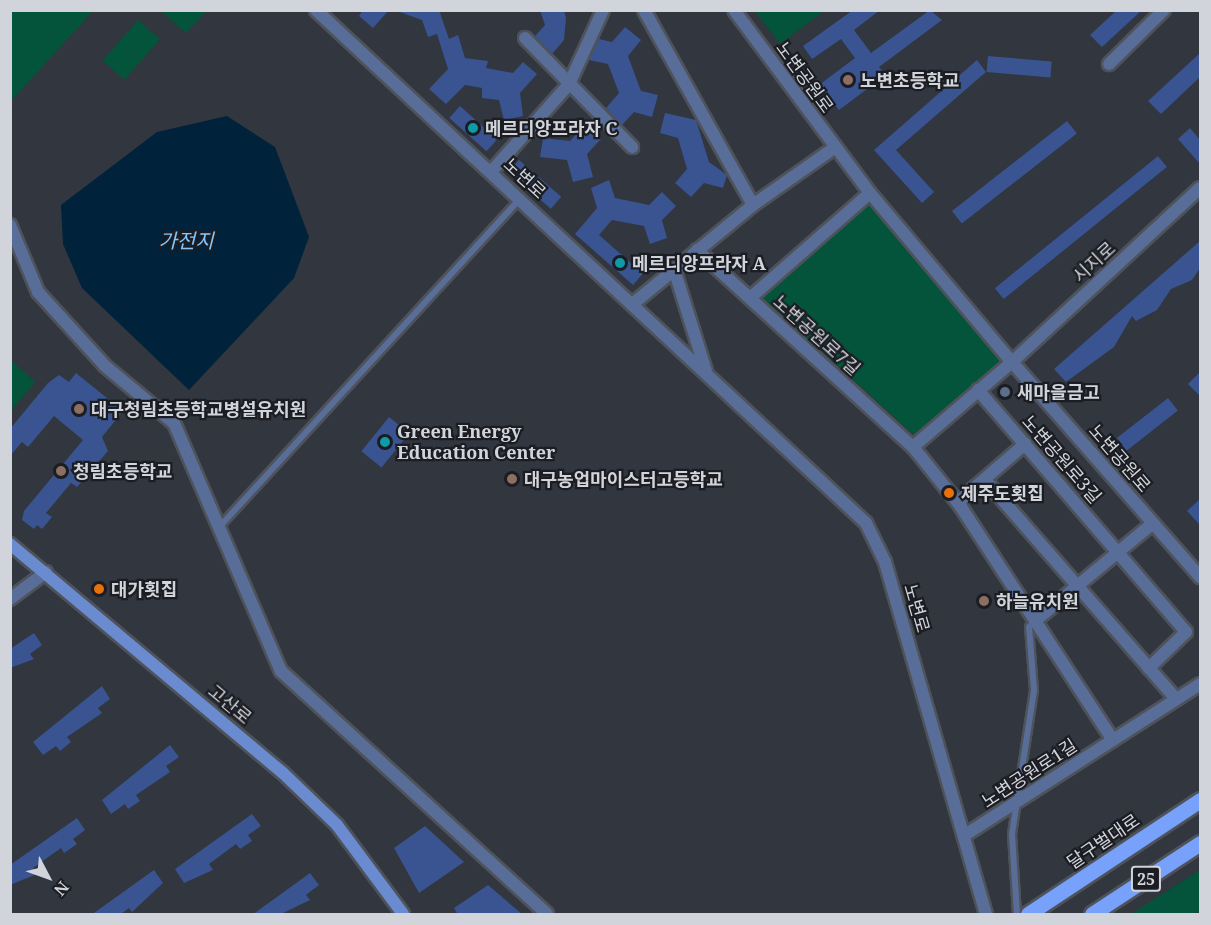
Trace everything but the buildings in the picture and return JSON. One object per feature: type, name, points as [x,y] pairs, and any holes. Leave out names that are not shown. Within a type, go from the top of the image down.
[{"type":"main road","name":"고산로","points":[[10,544],[283,772],[337,825],[403,915]]},
{"type":"main road","name":"달구벌대로","points":[[1028,915],[1200,800]]},
{"type":"main road","name":"25","points":[[1092,915],[1200,843]]},
{"type":"street","name":"노변로","points":[[316,10],[635,303],[875,536],[965,835],[986,915]]},
{"type":"street","points":[[492,172],[569,84],[603,10]]},
{"type":"street","points":[[644,10],[753,205]]},
{"type":"street","name":"노변공원로","points":[[734,10],[834,148],[870,193],[1012,362],[1200,577]]},
{"type":"street","points":[[1109,64],[1164,10]]},
{"type":"street","points":[[525,38],[632,147]]},
{"type":"street","points":[[635,303],[753,205],[834,148]]},
{"type":"street","name":"시지로","points":[[1012,362],[1200,188]]},
{"type":"street","points":[[750,298],[870,193]]},
{"type":"street","points":[[10,225],[38,292],[105,366],[174,423],[222,524],[281,671],[547,915]]},
{"type":"street","name":"노변공원로7길","points":[[697,250],[913,447]]},
{"type":"street","name":"노변로","points":[[674,269],[708,375]]},
{"type":"street","points":[[1012,362],[913,447],[958,502],[1113,740]]},
{"type":"street","name":"노변공원로3길","points":[[978,390],[1119,551],[1186,632],[1149,668]]},
{"type":"street","points":[[958,502],[1025,444]]},
{"type":"street","points":[[985,480],[1176,699]]},
{"type":"street","points":[[1035,621],[1153,523]]},
{"type":"street","points":[[10,599],[46,572]]},
{"type":"street","name":"노변공원로1길","points":[[965,835],[1200,684]]},
{"type":"lane","points":[[222,524],[520,199]]},
{"type":"lane","points":[[1017,915],[1011,873],[1034,690],[1029,627],[1035,621]]},
{"type":"green space","points":[[10,11],[93,11],[11,101]]},
{"type":"green space","points":[[161,11],[207,11],[186,33]]},
{"type":"green space","points":[[755,11],[824,11],[780,44]]},
{"type":"green space","points":[[138,20],[160,39],[124,80],[103,61]]},
{"type":"green space","points":[[869,203],[1004,359],[915,436],[762,297]]},
{"type":"green space","points":[[11,360],[35,382],[11,411]]},
{"type":"green space","points":[[1200,870],[1200,910],[1194,914],[1131,914]]},
{"type":"water","name":"가전지","points":[[227,116],[275,147],[309,237],[294,278],[189,390],[82,288],[63,244],[61,205],[157,132]]},
{"type":"place","name":"노변초등학교","points":[[848,80]]},
{"type":"place","name":"메르디앙프라자 C","points":[[473,128]]},
{"type":"place","name":"메르디앙프라자 A","points":[[620,263]]},
{"type":"place","name":"새마을금고","points":[[1005,392]]},
{"type":"place","name":"대구청림초등학교병설유치원","points":[[79,409]]},
{"type":"place","name":"Green Energy Education Center","points":[[385,442]]},
{"type":"place","name":"청림초등학교","points":[[61,471]]},
{"type":"place","name":"대구농업마이스터고등학교","points":[[512,479]]},
{"type":"place","name":"제주도횟집","points":[[949,493]]},
{"type":"place","name":"대가횟집","points":[[99,589]]},
{"type":"place","name":"하늘유치원","points":[[984,601]]}]
